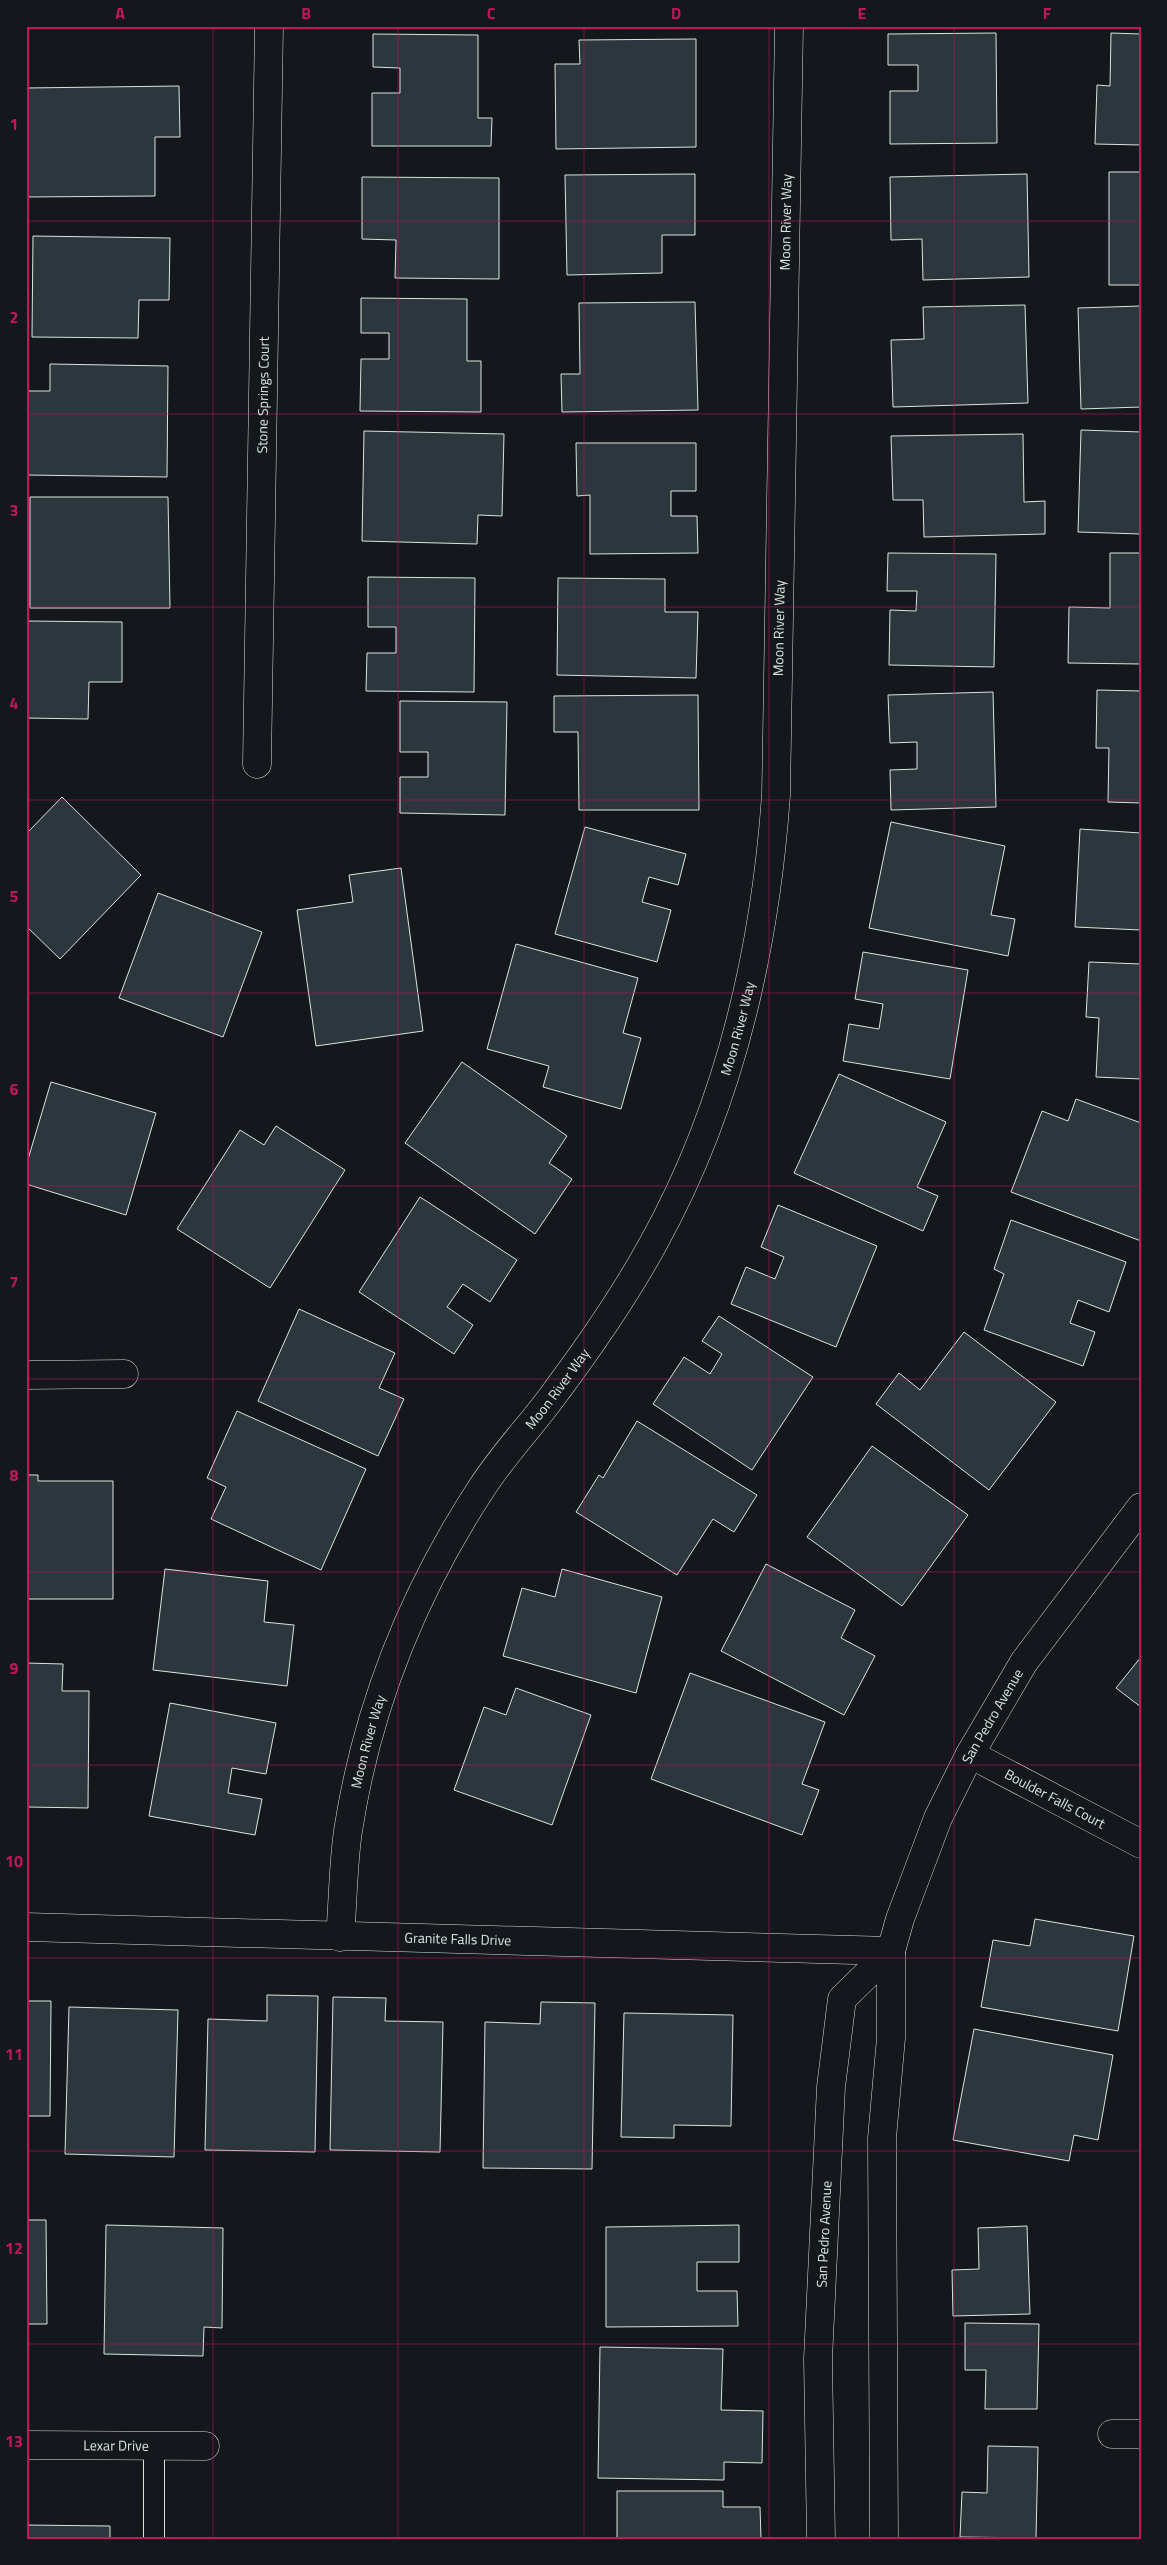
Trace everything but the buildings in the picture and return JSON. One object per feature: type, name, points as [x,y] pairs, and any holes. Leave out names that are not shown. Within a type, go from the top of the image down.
[{"type":"street","name":"Stone Springs Court","points":[[257,764],[269,26]]},
{"type":"street","name":"Moon River Way","points":[[340,1937],[348,1831],[372,1719],[401,1638],[437,1560],[482,1487],[557,1391],[619,1303],[655,1241],[700,1144],[736,1042],[754,972],[771,866],[776,795],[789,26]]},
{"type":"street","points":[[26,1374],[124,1374]]},
{"type":"street","name":"San Pedro Avenue","points":[[884,2539],[882,2138],[890,2038],[890,1952],[900,1919],[938,1818],[970,1754],[1024,1662],[1141,1506]]},
{"type":"street","name":"Boulder Falls Court","points":[[970,1754],[1141,1844]]},
{"type":"street","name":"Granite Falls Drive","points":[[26,1927],[890,1952]]},
{"type":"street","name":"San Pedro Avenue","points":[[821,2539],[818,2359],[831,2087],[842,1999],[890,1952]]},
{"type":"street","points":[[1112,2434],[1141,2434]]},
{"type":"street","name":"Lexar Drive","points":[[26,2444],[205,2446]]},
{"type":"lane","points":[[154,2446],[154,2539]]}]
